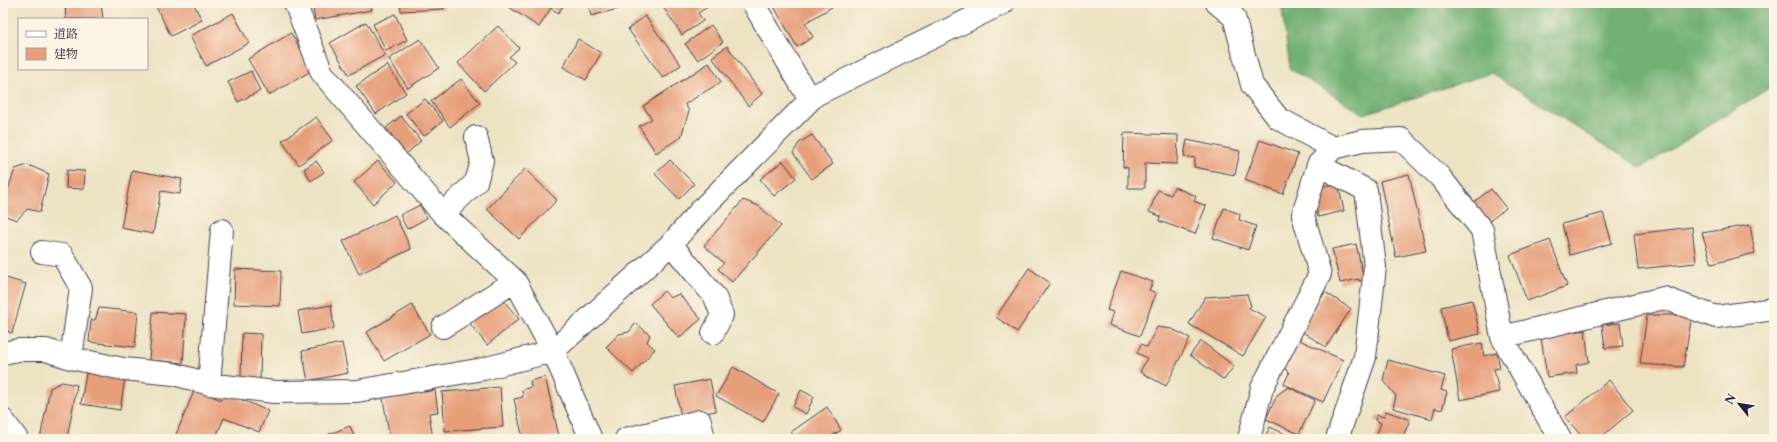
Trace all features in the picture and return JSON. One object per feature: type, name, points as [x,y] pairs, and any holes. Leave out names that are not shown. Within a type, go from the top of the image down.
[{"type":"street","points":[[295,3],[322,73],[443,214],[514,281],[553,351],[591,439]]},
{"type":"street","points":[[753,3],[810,100]]},
{"type":"street","points":[[3,352],[18,350],[46,350],[71,358],[123,369],[174,374],[209,384],[274,392],[357,391],[483,369],[553,351],[671,244],[702,209],[815,95],[1003,3]]},
{"type":"street","points":[[1217,3],[1234,17],[1252,85],[1278,118],[1333,148]]},
{"type":"street","points":[[443,214],[476,182],[482,161],[476,137]]},
{"type":"street","points":[[1249,439],[1262,388],[1320,274],[1303,215],[1318,165],[1333,148],[1362,140],[1401,139],[1440,177],[1482,230],[1502,337],[1560,439]]},
{"type":"street","points":[[1318,165],[1366,190],[1375,267],[1365,357],[1337,439]]},
{"type":"street","points":[[209,384],[222,230]]},
{"type":"street","points":[[671,244],[715,297],[722,315],[713,334]]},
{"type":"street","points":[[42,252],[62,256],[80,288],[71,358]]},
{"type":"street","points":[[443,327],[514,281]]},
{"type":"street","points":[[1502,337],[1664,298],[1716,317],[1774,309]]},
{"type":"street","points":[[3,420],[17,439]]},
{"type":"street","points":[[626,439],[700,421],[704,439]]},
{"type":"green space","points":[[1281,3],[1774,3],[1774,85],[1641,168],[1491,73],[1364,114],[1290,69]]},
{"type":"building","points":[[65,3],[101,3],[103,18],[66,18]]},
{"type":"building","points":[[154,3],[193,3],[202,20],[171,36]]},
{"type":"building","points":[[312,3],[371,3],[372,10],[315,20]]},
{"type":"building","points":[[400,3],[443,3],[444,9],[401,11]]},
{"type":"building","points":[[512,3],[565,3],[558,13],[551,8],[539,27],[509,7]]},
{"type":"building","points":[[588,3],[616,3],[618,9],[591,16]]},
{"type":"building","points":[[714,3],[698,13],[703,21],[682,35],[661,4]]},
{"type":"building","points":[[772,3],[830,3],[832,7],[805,23],[813,37],[797,47]]},
{"type":"building","points":[[233,13],[249,43],[206,66],[190,36]]},
{"type":"building","points":[[395,14],[407,40],[386,51],[373,24]]},
{"type":"building","points":[[645,16],[681,65],[663,78],[628,29]]},
{"type":"building","points":[[366,22],[385,55],[349,75],[330,43]]},
{"type":"building","points":[[711,25],[723,42],[698,60],[685,44]]},
{"type":"building","points":[[498,26],[519,48],[509,57],[515,62],[484,91],[458,63]]},
{"type":"building","points":[[291,33],[313,70],[269,95],[248,59]]},
{"type":"building","points":[[420,39],[439,68],[408,88],[389,59]]},
{"type":"building","points":[[578,39],[601,53],[586,80],[563,67]]},
{"type":"building","points":[[727,46],[762,94],[748,106],[712,57]]},
{"type":"building","points":[[709,63],[721,82],[685,104],[689,111],[681,137],[656,153],[639,126],[652,119],[643,106]]},
{"type":"building","points":[[387,65],[406,93],[376,114],[356,86]]},
{"type":"building","points":[[251,71],[260,91],[238,102],[228,82]]},
{"type":"building","points":[[461,79],[480,103],[450,127],[431,101]]},
{"type":"building","points":[[425,99],[443,121],[424,136],[406,114]]},
{"type":"building","points":[[401,116],[421,141],[406,154],[386,128]]},
{"type":"building","points":[[316,117],[333,140],[299,165],[282,141]]},
{"type":"building","points":[[1124,133],[1178,135],[1177,164],[1145,163],[1145,188],[1128,188],[1128,168],[1123,167]]},
{"type":"building","points":[[812,135],[833,164],[812,179],[793,153],[799,143]]},
{"type":"building","points":[[1187,140],[1240,151],[1235,175],[1194,167],[1195,158],[1184,156]]},
{"type":"building","points":[[1260,140],[1298,154],[1283,194],[1245,180]]},
{"type":"building","points":[[670,160],[694,184],[679,199],[655,174]]},
{"type":"building","points":[[316,161],[324,172],[311,181],[304,169]]},
{"type":"building","points":[[378,161],[397,182],[373,204],[354,182]]},
{"type":"building","points":[[783,161],[796,178],[774,196],[760,179]]},
{"type":"building","points":[[28,165],[49,174],[40,212],[27,209],[17,220],[3,215],[3,204],[15,169]]},
{"type":"building","points":[[525,169],[557,200],[519,239],[487,209]]},
{"type":"building","points":[[67,170],[85,171],[84,189],[66,188]]},
{"type":"building","points":[[132,170],[182,179],[180,194],[161,191],[153,234],[121,228]]},
{"type":"building","points":[[1409,174],[1426,251],[1396,257],[1380,181]]},
{"type":"building","points":[[1338,183],[1344,211],[1318,217],[1312,189]]},
{"type":"building","points":[[1174,187],[1196,196],[1194,201],[1206,206],[1195,234],[1159,221],[1160,216],[1149,212],[1158,190],[1171,195]]},
{"type":"building","points":[[1491,189],[1506,208],[1486,224],[1471,204]]},
{"type":"building","points":[[743,200],[759,206],[781,226],[732,282],[718,269],[724,263],[704,246]]},
{"type":"building","points":[[420,205],[427,218],[407,229],[400,215]]},
{"type":"building","points":[[1224,208],[1240,214],[1239,220],[1256,226],[1248,250],[1213,238]]},
{"type":"building","points":[[1603,213],[1612,243],[1570,255],[1562,224]]},
{"type":"building","points":[[395,215],[411,249],[359,274],[343,241]]},
{"type":"building","points":[[1750,225],[1755,253],[1712,264],[1702,233]]},
{"type":"building","points":[[1692,227],[1696,263],[1638,269],[1634,234]]},
{"type":"building","points":[[1550,240],[1567,286],[1527,301],[1510,255]]},
{"type":"building","points":[[1356,244],[1364,280],[1359,281],[1359,279],[1340,283],[1332,249]]},
{"type":"building","points":[[1029,268],[1050,283],[1017,332],[996,317]]},
{"type":"building","points":[[235,269],[281,271],[280,306],[234,304]]},
{"type":"building","points":[[1121,271],[1153,282],[1149,290],[1156,293],[1140,336],[1109,325],[1113,312],[1107,310]]},
{"type":"building","points":[[3,277],[26,284],[12,333],[3,330]]},
{"type":"building","points":[[664,291],[670,298],[679,294],[701,319],[679,338],[650,304]]},
{"type":"building","points":[[1325,292],[1351,309],[1326,347],[1301,331]]},
{"type":"building","points":[[1247,294],[1251,306],[1249,308],[1266,317],[1243,356],[1189,324],[1205,297]]},
{"type":"building","points":[[503,300],[519,319],[487,345],[468,321],[486,307],[489,311]]},
{"type":"building","points":[[1472,300],[1480,334],[1448,341],[1441,307]]},
{"type":"building","points":[[331,305],[334,328],[302,334],[298,311]]},
{"type":"building","points":[[412,305],[430,334],[384,361],[367,332]]},
{"type":"building","points":[[99,308],[138,312],[135,347],[89,342],[91,320],[95,320]]},
{"type":"building","points":[[153,312],[186,314],[183,363],[149,360]]},
{"type":"building","points":[[1647,315],[1692,315],[1683,367],[1640,364]]},
{"type":"building","points":[[636,323],[650,335],[647,342],[655,349],[633,373],[606,347],[619,334],[629,332]]},
{"type":"building","points":[[1620,323],[1623,346],[1605,348],[1602,325]]},
{"type":"building","points":[[1157,327],[1172,329],[1190,338],[1166,386],[1140,372],[1147,358],[1137,353],[1141,344],[1147,347]]},
{"type":"building","points":[[1585,330],[1589,362],[1576,365],[1577,373],[1547,377],[1541,337]]},
{"type":"building","points":[[242,333],[261,334],[260,379],[241,379]]},
{"type":"building","points":[[1295,338],[1343,360],[1323,402],[1284,384],[1289,373],[1282,365]]},
{"type":"building","points":[[1201,341],[1234,366],[1224,380],[1190,355]]},
{"type":"building","points":[[342,343],[348,373],[308,381],[302,351]]},
{"type":"building","points":[[1482,343],[1484,356],[1497,353],[1500,368],[1494,369],[1499,392],[1460,400],[1451,349]]},
{"type":"building","points":[[1388,360],[1445,376],[1441,390],[1447,392],[1442,410],[1435,408],[1432,419],[1393,408],[1396,396],[1383,380]]},
{"type":"building","points":[[733,367],[779,394],[763,422],[716,396]]},
{"type":"building","points":[[86,373],[125,379],[120,410],[81,404]]},
{"type":"building","points":[[545,377],[559,436],[545,439],[523,439],[514,399],[523,397],[522,390],[531,387],[530,381]]},
{"type":"building","points":[[710,379],[716,411],[681,417],[675,386]]},
{"type":"building","points":[[1609,380],[1633,410],[1599,439],[1584,439],[1565,417]]},
{"type":"building","points":[[62,382],[77,385],[67,439],[40,439],[50,388]]},
{"type":"building","points":[[424,385],[425,392],[435,390],[438,412],[429,413],[433,439],[390,439],[382,393]]},
{"type":"building","points":[[500,387],[503,427],[445,431],[442,392]]},
{"type":"building","points":[[1288,387],[1315,400],[1299,434],[1266,419],[1277,395]]},
{"type":"building","points":[[195,389],[221,400],[224,392],[268,411],[259,432],[224,418],[215,439],[174,439]]},
{"type":"building","points":[[801,390],[814,397],[806,414],[793,407]]},
{"type":"building","points":[[827,407],[841,430],[827,439],[796,439],[791,432]]},
{"type":"building","points":[[1386,411],[1410,420],[1402,439],[1375,439],[1381,423],[1375,420],[1377,415],[1384,417]]},
{"type":"building","points":[[350,426],[355,439],[317,439]]},
{"type":"building","points":[[1270,427],[1296,439],[1264,439]]},
{"type":"building","points":[[692,430],[694,439],[654,439]]}]
